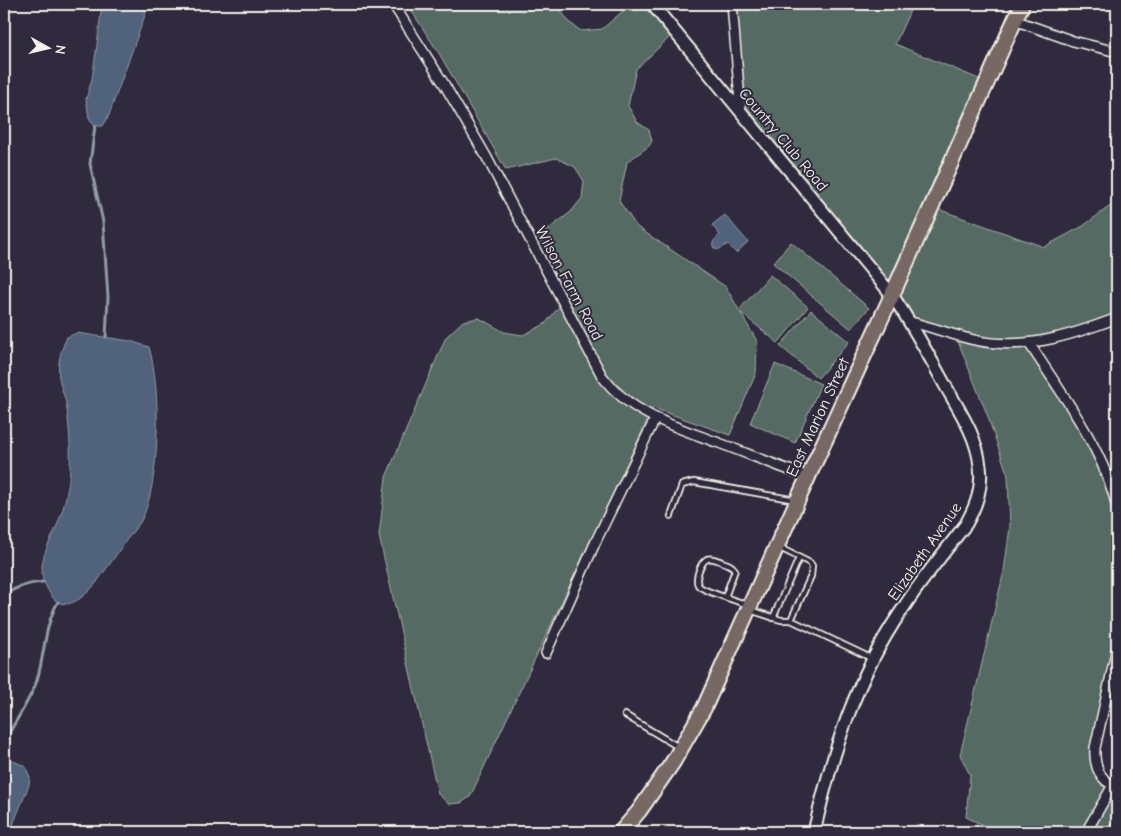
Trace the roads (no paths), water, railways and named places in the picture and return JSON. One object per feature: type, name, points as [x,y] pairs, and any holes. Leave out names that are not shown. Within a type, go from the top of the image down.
[{"type":"main road","name":"East Marion Street","points":[[621,832],[639,811],[681,749],[704,708],[892,296],[1022,4]]},
{"type":"street","name":"Wilson Farm Road","points":[[393,4],[444,84],[486,156],[602,376],[610,386],[625,400],[655,419],[808,477]]},
{"type":"street","name":"Country Club Road","points":[[652,4],[892,296]]},
{"type":"street","points":[[732,4],[741,113]]},
{"type":"street","points":[[1014,20],[1073,41],[1117,52]]},
{"type":"street","name":"Elizabeth Avenue","points":[[814,832],[840,735],[862,681],[901,611],[966,524],[978,499],[981,479],[980,465],[971,432],[911,322],[892,296]]},
{"type":"street","points":[[911,322],[972,340],[1010,344],[1052,340],[1117,318]]},
{"type":"street","points":[[1029,343],[1098,454],[1108,477],[1117,508]]},
{"type":"street","points":[[546,653],[596,541],[655,419]]},
{"type":"street","points":[[1086,832],[1115,786],[1103,778],[1097,771],[1094,761],[1094,748],[1117,648]]},
{"type":"lane","points":[[671,516],[682,485],[694,482],[798,500]]},
{"type":"lane","points":[[777,546],[810,563],[812,566],[812,571],[791,620]]},
{"type":"lane","points":[[725,596],[735,570],[732,565],[712,558],[707,559],[703,562],[696,580],[701,587],[773,618],[791,620],[873,659]]},
{"type":"lane","points":[[773,618],[799,558]]},
{"type":"lane","points":[[625,715],[681,749]]},
{"type":"water","points":[[102,4],[149,4],[109,115],[103,126],[95,126],[89,118],[86,99],[92,79]]},
{"type":"water","points":[[725,215],[748,242],[736,253],[728,244],[718,250],[713,246],[714,241],[720,235],[712,225]]},
{"type":"water","points":[[77,333],[130,341],[149,347],[156,386],[157,435],[152,483],[148,504],[141,521],[94,586],[77,600],[63,604],[55,600],[48,590],[42,573],[42,564],[63,509],[69,482],[69,427],[66,403],[60,380],[59,362],[67,337]]},
{"type":"water","points":[[4,757],[25,766],[30,777],[29,785],[10,832],[4,832]]},
{"type":"waterway","points":[[95,126],[90,164],[103,222],[108,297],[106,337]]},
{"type":"waterway","points":[[4,595],[22,586],[43,582]]},
{"type":"waterway","points":[[4,742],[35,687],[50,621],[58,602]]}]
